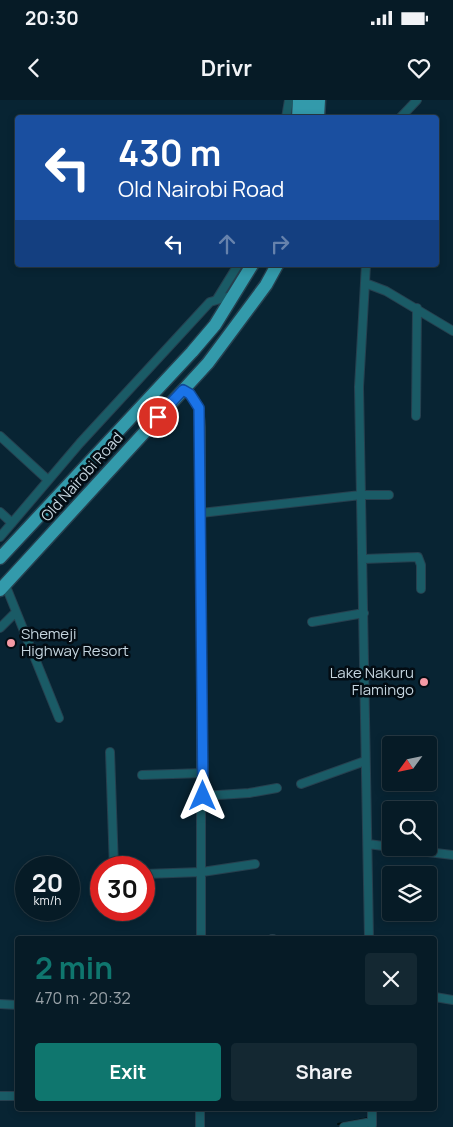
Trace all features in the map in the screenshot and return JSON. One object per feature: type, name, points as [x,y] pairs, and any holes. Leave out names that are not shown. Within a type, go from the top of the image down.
[{"type":"highway","points":[[298,115],[299,100]]},
{"type":"highway","points":[[308,115],[311,100]]},
{"type":"highway","points":[[318,115],[319,100]]},
{"type":"highway","name":"Old Nairobi Road","points":[[0,558],[186,359],[215,325],[251,267]]},
{"type":"highway","name":"Old Nairobi Road","points":[[3,587],[208,364],[266,285],[276,267]]},
{"type":"street","points":[[286,115],[289,100]]},
{"type":"street","points":[[403,115],[417,100]]},
{"type":"street","points":[[217,299],[237,267]]},
{"type":"street","points":[[366,267],[359,387],[370,936]]},
{"type":"street","points":[[365,283],[386,291],[453,331]]},
{"type":"street","points":[[0,537],[48,480],[210,302],[235,295]]},
{"type":"street","points":[[416,416],[417,308]]},
{"type":"street","points":[[183,390],[190,394],[199,408],[203,796],[201,936]]},
{"type":"street","points":[[0,436],[48,480]]},
{"type":"street","points":[[200,513],[361,495],[389,495]]},
{"type":"street","points":[[0,512],[12,523]]},
{"type":"street","points":[[363,559],[418,557],[421,565],[421,588]]},
{"type":"street","points":[[3,587],[16,612],[58,718]]},
{"type":"street","points":[[0,628],[16,612]]},
{"type":"street","points":[[312,622],[364,613]]},
{"type":"street","points":[[110,752],[114,856]]},
{"type":"street","points":[[300,784],[365,761]]},
{"type":"street","points":[[142,775],[202,774]]},
{"type":"street","points":[[203,796],[250,793],[277,788]]},
{"type":"street","points":[[368,844],[382,846]]},
{"type":"street","points":[[437,853],[453,855]]},
{"type":"street","points":[[155,874],[202,872],[255,864]]},
{"type":"street","points":[[437,997],[453,1000]]},
{"type":"street","points":[[0,1004],[15,1005]]},
{"type":"street","points":[[0,1096],[15,1096]]},
{"type":"street","points":[[200,1111],[200,1127]]},
{"type":"street","points":[[344,1127],[372,1125],[372,1111]]},
{"type":"waterway","points":[[338,1124],[369,1118]]},
{"type":"place","name":"Shemeji Highway Resort","points":[[11,643]]},
{"type":"place","name":"Lake Nakuru Flamingo","points":[[424,682]]},
{"type":"route","points":[[158,417],[183,390],[190,394],[197,402],[199,408],[203,796]]}]
